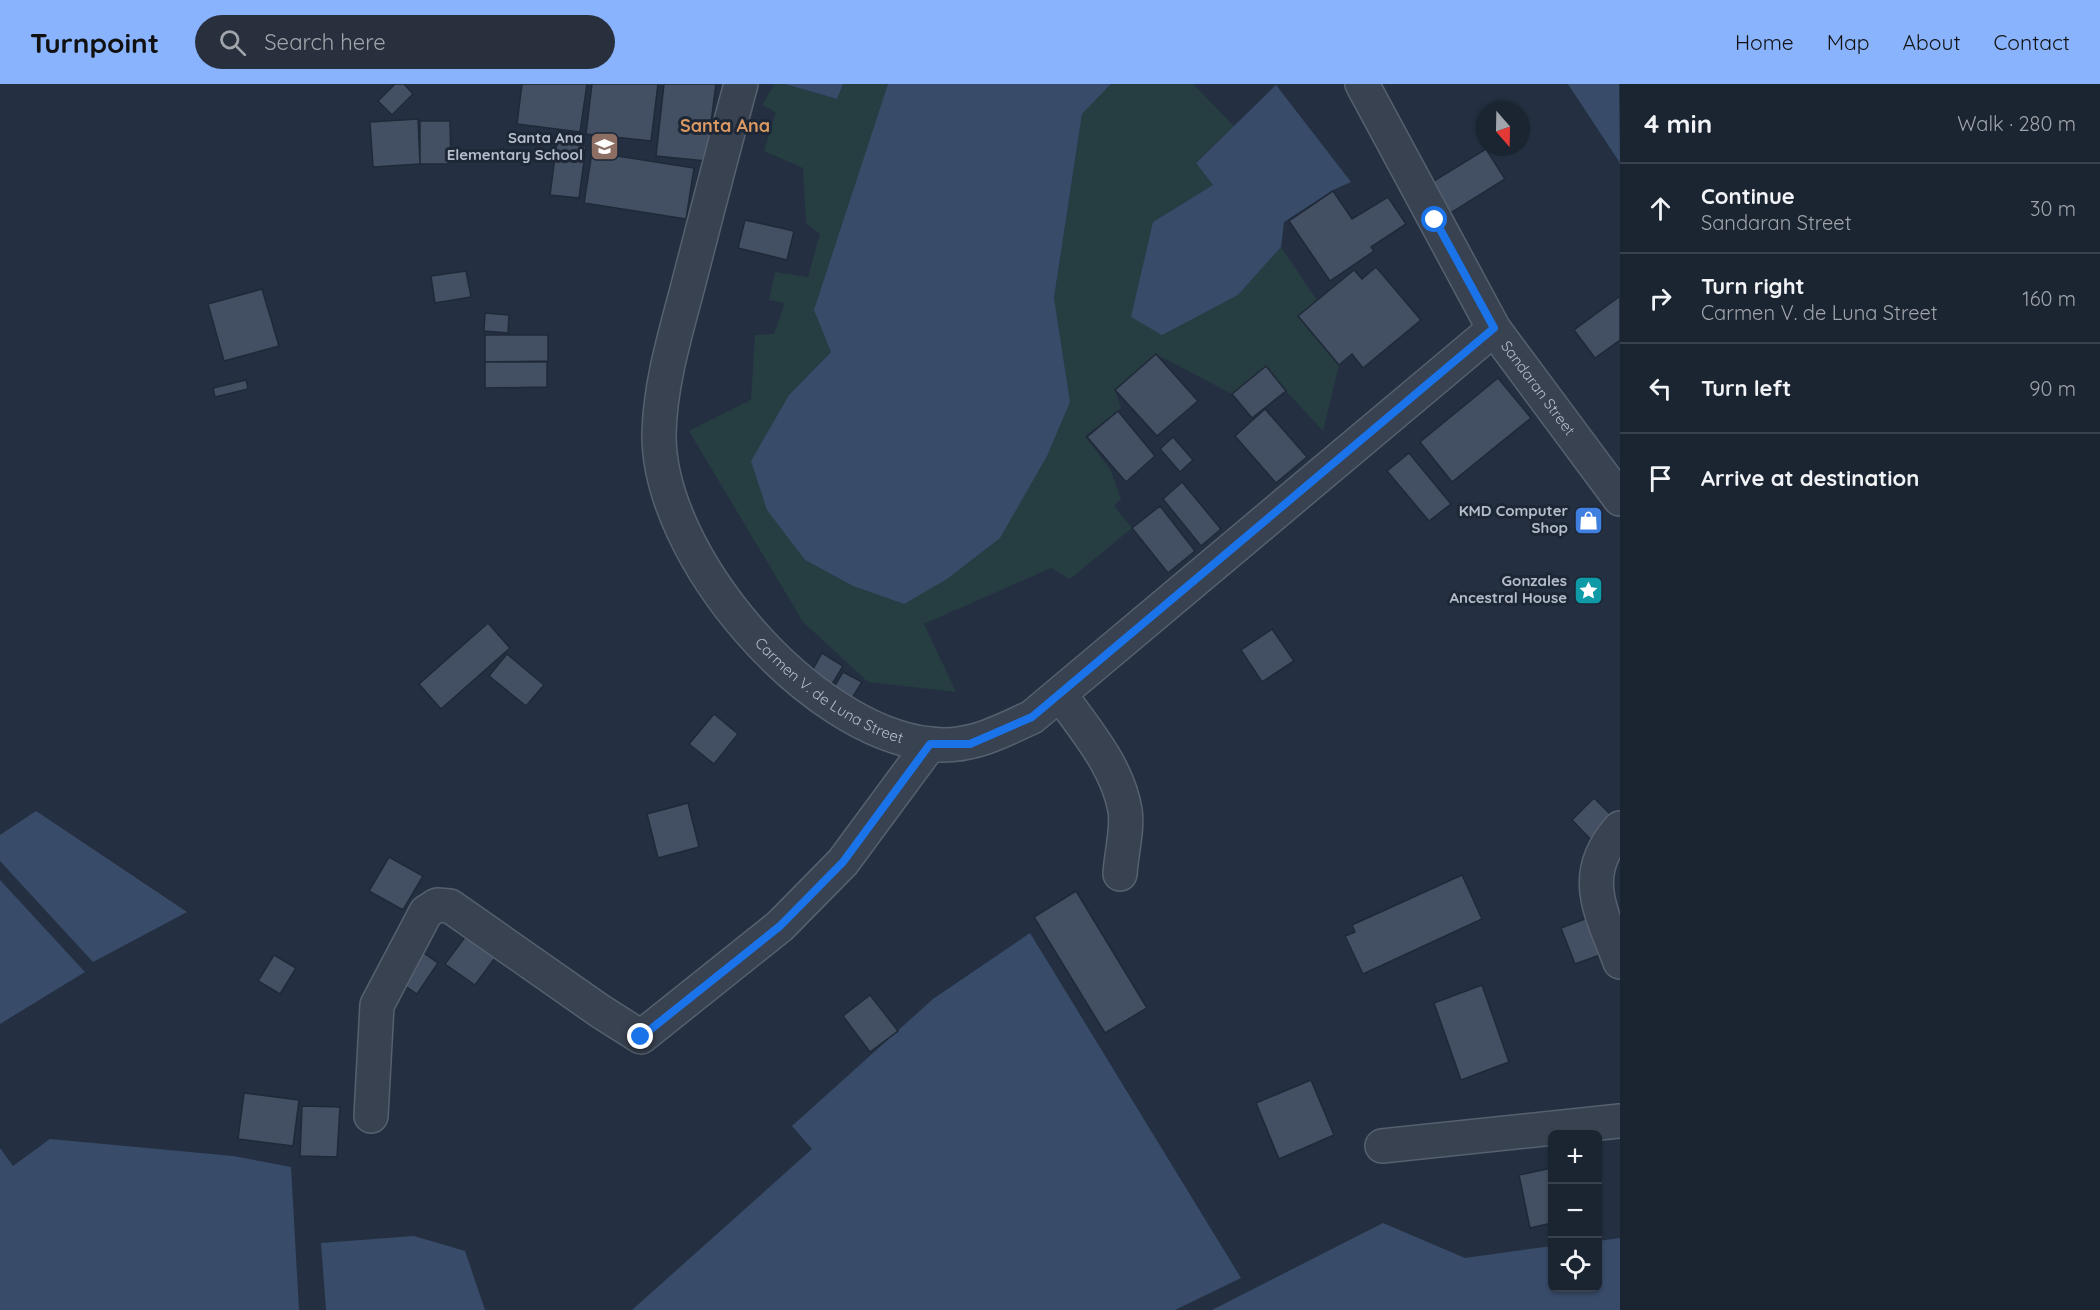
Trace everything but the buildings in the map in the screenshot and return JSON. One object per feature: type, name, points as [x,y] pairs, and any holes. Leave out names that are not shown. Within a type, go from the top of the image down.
[{"type":"street","name":"Carmen V. de Luna Street","points":[[741,84],[667,366],[659,435],[665,477],[697,561],[736,617],[791,672],[836,708],[888,736],[930,744],[970,744],[1000,733],[1032,717],[1494,328]]},
{"type":"street","name":"Sandaran Street","points":[[1362,84],[1494,328],[1620,499]]},
{"type":"street","points":[[1060,694],[1107,761],[1118,787],[1125,812],[1119,874]]},
{"type":"street","points":[[370,1116],[377,1005],[426,912],[437,905],[450,906],[641,1037],[780,926],[843,862],[930,744]]},
{"type":"street","points":[[1620,828],[1598,861],[1594,880],[1596,899],[1620,962]]},
{"type":"street","points":[[1382,1146],[1620,1121]]},
{"type":"green space","points":[[774,84],[785,84],[837,99],[843,84],[888,84],[831,352],[789,395],[805,560],[853,586],[904,604],[1070,402],[1054,299],[1082,114],[1111,84],[1193,84],[1234,126],[1196,162],[1213,185],[1153,222],[1238,295],[1281,247],[1317,300],[1298,316],[1339,365],[1323,431],[1286,391],[1232,394],[1156,354],[1115,390],[1121,408],[1085,436],[1110,469],[1121,499],[1114,506],[1132,528],[1070,579],[1051,568],[924,624],[956,692],[868,682],[803,622],[689,431],[751,400],[755,335],[774,334],[785,303],[769,300],[775,272],[808,277],[820,234],[806,223],[803,168],[764,151],[776,112],[762,105]]},
{"type":"water","points":[[785,84],[843,84],[837,99]]},
{"type":"water","points":[[888,84],[1111,84],[1082,114],[1054,298],[1070,402],[1047,456],[1000,538],[947,579],[904,604],[853,586],[805,560],[767,510],[751,461],[789,395],[831,352],[814,310]]},
{"type":"water","points":[[1568,84],[1619,84],[1620,163]]},
{"type":"water","points":[[1276,85],[1351,182],[1333,190],[1284,222],[1281,247],[1238,295],[1162,335],[1131,317],[1153,222],[1213,185],[1196,163]]},
{"type":"water","points":[[36,811],[187,912],[93,962],[0,861],[0,835]]},
{"type":"water","points":[[0,880],[85,972],[0,1024]]},
{"type":"water","points":[[1030,933],[1241,1278],[1175,1310],[632,1310],[812,1149],[792,1126],[933,999]]},
{"type":"water","points":[[50,1139],[233,1156],[291,1167],[299,1310],[0,1310],[0,1148],[13,1166]]},
{"type":"water","points":[[1383,1223],[1465,1258],[1548,1247],[1548,1292],[1602,1292],[1602,1240],[1620,1238],[1620,1310],[1212,1310]]},
{"type":"water","points":[[414,1236],[465,1251],[485,1310],[326,1310],[321,1243]]},
{"type":"place","name":"Santa Ana Elementary School","points":[[604,147]]},
{"type":"place","name":"KMD Computer Shop","points":[[1589,520]]},
{"type":"place","name":"Gonzales Ancestral House","points":[[1588,590]]},
{"type":"district","name":"Santa Ana","points":[[725,126]]},
{"type":"route","points":[[641,1037],[780,926],[843,862],[930,744],[970,744],[1000,733],[1032,717],[1494,328],[1435,220]]}]
